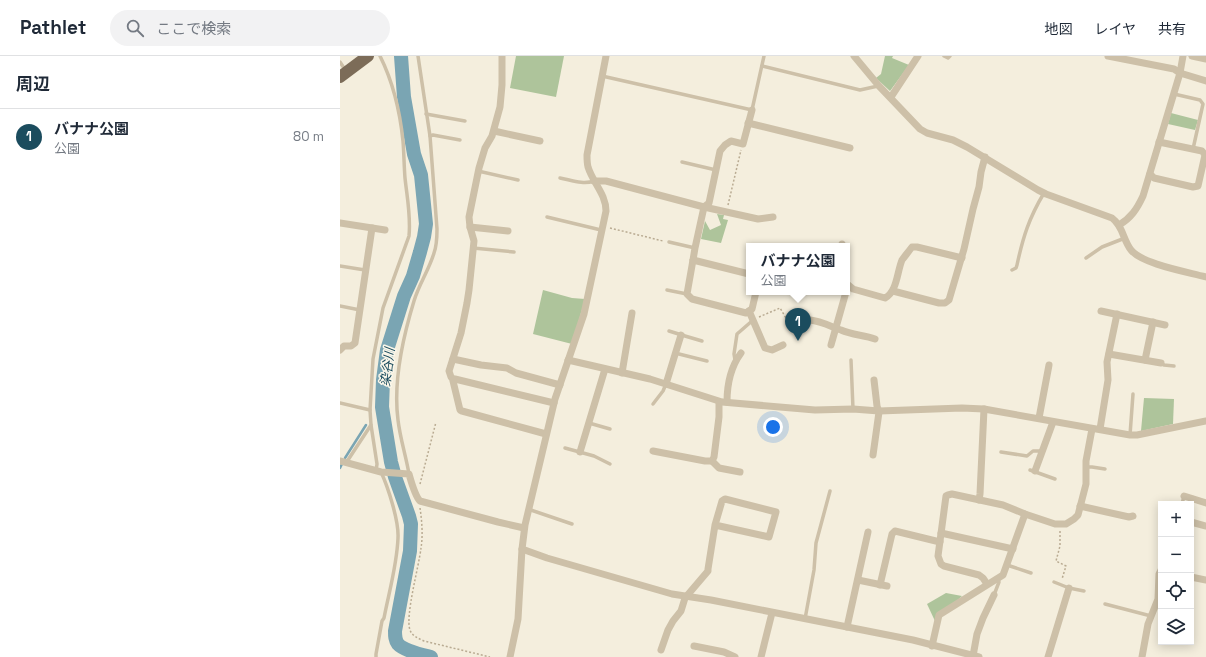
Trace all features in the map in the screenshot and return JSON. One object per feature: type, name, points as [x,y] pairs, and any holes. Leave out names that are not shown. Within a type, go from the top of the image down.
[{"type":"main road","points":[[342,70],[368,56]]},
{"type":"street","points":[[502,56],[502,97],[494,131],[483,153],[478,171],[469,217],[473,236],[473,248],[467,304],[449,371],[453,379],[452,384],[460,410],[546,434]]},
{"type":"street","points":[[510,657],[518,619],[522,549],[528,509],[554,403],[584,314],[606,211],[606,203],[594,182],[587,165],[587,155],[606,56]]},
{"type":"street","points":[[854,56],[879,86],[920,129],[959,142],[1044,193],[1112,218],[1119,225],[1129,248],[1137,256],[1158,264],[1206,277]]},
{"type":"street","points":[[891,97],[918,56]]},
{"type":"street","points":[[1108,56],[1174,69],[1180,73],[1206,81]]},
{"type":"street","points":[[1119,225],[1130,218],[1137,208],[1142,196],[1180,73],[1183,56]]},
{"type":"street","points":[[1192,56],[1206,59]]},
{"type":"street","points":[[752,110],[743,144],[731,141],[720,151],[709,203],[704,207],[687,294],[692,299],[746,313],[752,309],[755,295]]},
{"type":"street","points":[[748,123],[850,148]]},
{"type":"street","points":[[494,131],[540,141]]},
{"type":"street","points":[[1150,174],[1154,178],[1193,187],[1198,186],[1205,155],[1202,151],[1159,142]]},
{"type":"street","points":[[893,291],[942,304],[949,300],[968,236],[985,157]]},
{"type":"street","points":[[594,182],[606,181],[704,207],[758,219],[773,217]]},
{"type":"street","points":[[340,223],[385,230]]},
{"type":"street","points":[[470,227],[508,231]]},
{"type":"street","points":[[340,350],[344,346],[354,345],[372,228]]},
{"type":"street","points":[[850,288],[883,298],[888,297],[893,291],[902,262],[912,247],[962,258]]},
{"type":"street","points":[[694,260],[746,273]]},
{"type":"street","points":[[831,345],[845,295]]},
{"type":"street","points":[[749,311],[765,348],[772,350],[783,345]]},
{"type":"street","points":[[1101,311],[1165,324]]},
{"type":"street","points":[[622,373],[632,313]]},
{"type":"street","points":[[1100,429],[1108,380],[1107,362],[1117,314]]},
{"type":"street","points":[[799,324],[810,320],[875,339]]},
{"type":"street","points":[[1145,360],[1153,322]]},
{"type":"street","points":[[666,384],[681,335]]},
{"type":"street","points":[[712,461],[714,457],[719,417],[735,360],[740,353]]},
{"type":"street","points":[[1109,354],[1161,363]]},
{"type":"street","points":[[453,358],[481,365],[505,368],[516,373],[560,385]]},
{"type":"street","points":[[568,360],[666,384],[723,402],[815,410],[853,409],[878,411],[962,408],[984,409],[1130,435],[1137,435],[1206,420]]},
{"type":"street","points":[[1039,418],[1049,365]]},
{"type":"street","points":[[580,452],[605,369]]},
{"type":"street","points":[[453,379],[554,403]]},
{"type":"street","points":[[873,455],[878,411],[874,380]]},
{"type":"street","points":[[979,500],[984,409]]},
{"type":"street","points":[[1032,471],[1042,451],[1053,422]]},
{"type":"street","points":[[987,584],[980,575],[942,565],[938,556],[946,498],[948,494],[1007,506],[1055,524],[1066,524],[1078,515],[1086,484],[1086,467],[1092,429]]},
{"type":"street","points":[[653,451],[712,461],[718,468],[740,472]]},
{"type":"street","points":[[343,462],[381,472],[408,474],[416,496],[420,501],[524,528]]},
{"type":"street","points":[[1184,496],[1206,503]]},
{"type":"street","points":[[662,650],[670,626],[679,615],[685,598],[708,571],[716,525],[722,501],[725,499],[776,512],[769,537],[716,525]]},
{"type":"street","points":[[1080,506],[1129,517],[1133,516]]},
{"type":"street","points":[[932,646],[939,615],[987,584],[998,579],[1003,574],[1025,514]]},
{"type":"street","points":[[1194,523],[1206,526]]},
{"type":"street","points":[[880,584],[894,531],[940,542]]},
{"type":"street","points":[[847,627],[868,532]]},
{"type":"street","points":[[941,533],[1013,549]]},
{"type":"street","points":[[522,549],[547,558],[672,594],[711,600],[913,640],[976,656],[977,634],[994,595]]},
{"type":"street","points":[[1142,657],[1148,624],[1158,599],[1160,573]]},
{"type":"street","points":[[1194,577],[1206,579]]},
{"type":"street","points":[[858,580],[887,586]]},
{"type":"street","points":[[1048,657],[1069,588]]},
{"type":"street","points":[[761,657],[772,613]]},
{"type":"street","points":[[694,646],[724,652],[734,657]]},
{"type":"lane","points":[[376,657],[398,537],[394,510],[377,464],[371,425],[370,410],[373,359],[378,329],[386,299],[408,236],[410,226],[404,174],[403,138],[394,90],[380,56]]},
{"type":"lane","points":[[408,474],[398,422],[397,389],[405,337],[413,307],[423,277],[434,255],[437,239],[437,214],[430,136],[418,56]]},
{"type":"lane","points":[[602,76],[752,110],[764,56]]},
{"type":"lane","points":[[944,56],[948,58],[950,56]]},
{"type":"lane","points":[[762,66],[860,90],[879,86]]},
{"type":"lane","points":[[1173,94],[1200,100],[1204,104],[1193,149]]},
{"type":"lane","points":[[426,114],[465,121]]},
{"type":"lane","points":[[430,136],[433,135],[460,140]]},
{"type":"lane","points":[[682,162],[716,170]]},
{"type":"lane","points":[[478,171],[518,180]]},
{"type":"lane","points":[[560,178],[576,182],[594,182]]},
{"type":"lane","points":[[1012,270],[1017,266],[1028,223],[1044,193]]},
{"type":"lane","points":[[547,217],[602,228]]},
{"type":"lane","points":[[1086,258],[1102,248],[1125,238]]},
{"type":"lane","points":[[669,242],[695,248]]},
{"type":"lane","points":[[473,248],[514,252]]},
{"type":"lane","points":[[340,266],[365,270]]},
{"type":"lane","points":[[667,290],[687,294]]},
{"type":"lane","points":[[340,306],[360,310]]},
{"type":"lane","points":[[735,360],[734,354],[736,334],[752,320]]},
{"type":"lane","points":[[669,331],[702,340]]},
{"type":"lane","points":[[675,353],[707,361]]},
{"type":"lane","points":[[851,360],[853,409]]},
{"type":"lane","points":[[1161,363],[1164,365],[1174,366]]},
{"type":"lane","points":[[654,404],[666,384]]},
{"type":"lane","points":[[1130,435],[1133,394]]},
{"type":"lane","points":[[340,403],[370,410]]},
{"type":"lane","points":[[589,423],[610,429]]},
{"type":"lane","points":[[343,462],[348,458],[371,425]]},
{"type":"lane","points":[[565,448],[594,456],[610,464]]},
{"type":"lane","points":[[1001,452],[1027,456],[1033,451],[1042,451]]},
{"type":"lane","points":[[1086,467],[1105,469]]},
{"type":"lane","points":[[1032,471],[1056,479]]},
{"type":"lane","points":[[805,619],[814,570],[816,543],[830,491]]},
{"type":"lane","points":[[1183,501],[1184,496]]},
{"type":"lane","points":[[528,509],[572,524]]},
{"type":"lane","points":[[1007,565],[1031,573]]},
{"type":"lane","points":[[994,595],[999,582],[998,579]]},
{"type":"lane","points":[[1054,582],[1069,588],[1084,591]]},
{"type":"lane","points":[[1105,604],[1151,616]]},
{"type":"path","points":[[726,212],[743,144]]},
{"type":"path","points":[[602,228],[669,242]]},
{"type":"path","points":[[752,320],[780,308],[792,328]]},
{"type":"path","points":[[419,486],[436,422]]},
{"type":"path","points":[[420,501],[422,546],[410,607],[408,622],[409,629],[414,636],[424,641],[490,657]]},
{"type":"path","points":[[1060,525],[1060,546],[1056,561],[1066,566],[1061,584]]},
{"type":"green space","points":[[516,56],[564,56],[556,97],[510,88]]},
{"type":"green space","points":[[885,56],[893,56],[892,58],[909,65],[890,91],[876,78],[881,74]]},
{"type":"green space","points":[[1171,113],[1198,120],[1195,130],[1168,124]]},
{"type":"green space","points":[[717,214],[724,215],[723,219],[728,220],[721,243],[701,239],[705,221],[710,230],[721,225]]},
{"type":"green space","points":[[543,290],[572,298],[585,299],[572,344],[533,334]]},
{"type":"green space","points":[[1144,398],[1174,399],[1173,424],[1141,431]]},
{"type":"green space","points":[[946,593],[962,596],[935,621],[927,604]]},
{"type":"waterway","name":"染谷川","points":[[401,56],[404,97],[414,154],[421,175],[426,224],[424,237],[413,276],[404,296],[387,350],[383,380],[382,407],[391,462],[411,524],[410,551],[395,638],[398,644],[405,649],[431,657]]},
{"type":"waterway","points":[[345,458],[366,425]]},
{"type":"waterway","points":[[340,468],[342,464]]},
{"type":"place","name":"バナナ公園","points":[[798,341]]}]
